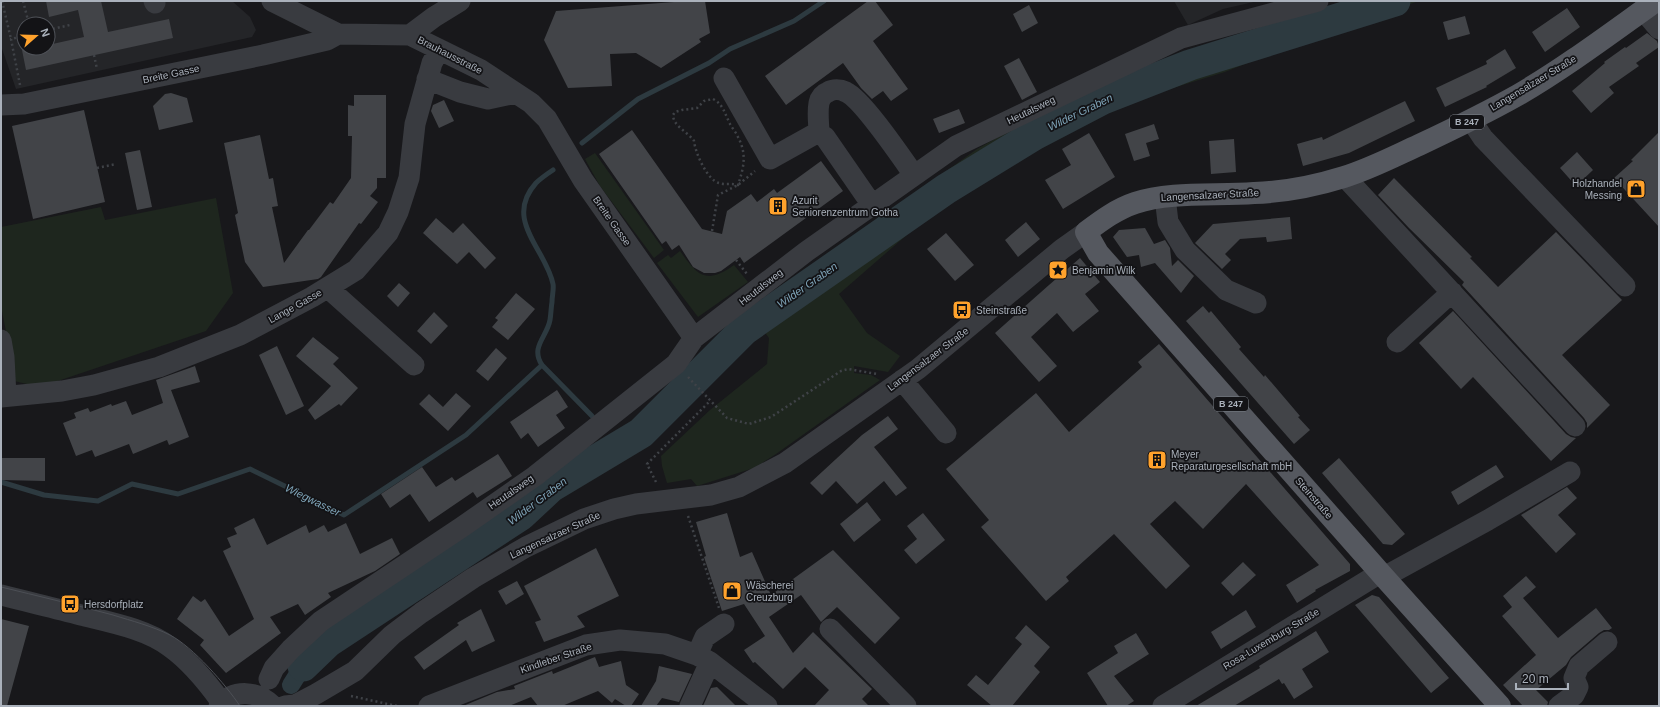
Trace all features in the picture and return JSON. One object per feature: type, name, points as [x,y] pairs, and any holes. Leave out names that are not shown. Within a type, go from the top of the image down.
[{"type":"main road","name":"Langensalzaer Straße","points":[[1086,232],[1102,220],[1123,208],[1149,199],[1255,193],[1304,187],[1345,177],[1373,166],[1471,120],[1525,90],[1578,56],[1650,6]]},
{"type":"main road","name":"Steinstraße","points":[[1086,232],[1098,253],[1382,575],[1500,706]]},
{"type":"street","name":"Brauhausstraße","points":[[272,1],[338,34],[410,35],[481,70],[524,98]]},
{"type":"street","points":[[410,35],[459,1]]},
{"type":"street","name":"Heutalsweg","points":[[269,679],[274,668],[291,648],[321,621],[462,527],[535,476],[676,364],[694,338],[807,251],[956,146],[1181,38],[1318,1]]},
{"type":"street","points":[[1650,6],[1659,29]]},
{"type":"street","name":"Breite Gasse","points":[[1,105],[24,104],[263,55],[326,40],[338,34]]},
{"type":"street","name":"Lange Gasse","points":[[4,397],[62,391],[94,385],[159,367],[240,335],[328,288],[356,270],[388,233],[398,212],[409,178],[415,124],[432,62],[439,50]]},
{"type":"street","points":[[724,78],[770,159],[813,135],[819,134],[825,137],[872,205]]},
{"type":"street","points":[[428,79],[460,92],[488,99],[524,98]]},
{"type":"street","points":[[819,134],[818,113],[820,98],[831,90],[846,92],[864,109],[914,175]]},
{"type":"street","name":"Breite Gasse","points":[[524,98],[548,119],[583,180],[694,338]]},
{"type":"street","points":[[1471,120],[1483,138],[1625,286]]},
{"type":"street","points":[[1345,177],[1575,426]]},
{"type":"street","points":[[1165,197],[1168,222],[1186,250],[1226,290],[1256,303]]},
{"type":"street","name":"Langensalzaer Straße","points":[[285,706],[295,704],[316,694],[355,671],[392,636],[421,613],[473,578],[526,547],[584,520],[614,509],[658,501],[711,496],[739,487],[785,463],[902,380],[973,325],[1062,248],[1086,232]]},
{"type":"street","points":[[328,288],[414,365]]},
{"type":"street","points":[[1397,342],[1452,292]]},
{"type":"street","points":[[1,340],[4,357],[4,397]]},
{"type":"street","points":[[902,380],[946,433]]},
{"type":"street","name":"Rosa-Luxemburg-Straße","points":[[1163,706],[1382,575],[1570,472]]},
{"type":"street","points":[[1,595],[107,621],[150,636],[169,646],[185,660],[203,678],[220,705],[233,696],[252,694],[260,696],[273,706]]},
{"type":"street","points":[[690,706],[703,658],[705,637],[724,624]]},
{"type":"street","points":[[830,629],[906,706]]},
{"type":"street","name":"Kindleber Straße","points":[[429,706],[586,645],[620,640],[665,644],[703,658],[767,706]]},
{"type":"street","points":[[1559,706],[1574,695],[1578,687],[1574,678],[1579,666],[1607,642]]},
{"type":"street","name":"Langensalzaer Straße","points":[[326,706],[339,695],[355,671]]},
{"type":"path","points":[[2,1],[24,104]]},
{"type":"path","points":[[24,1],[27,16]]},
{"type":"path","points":[[56,28],[70,25]]},
{"type":"path","points":[[11,39],[16,38]]},
{"type":"path","points":[[94,55],[98,74]]},
{"type":"path","points":[[713,99],[718,102],[725,111],[729,122],[742,146],[744,166],[738,184],[720,183],[713,180],[705,170],[694,147],[694,141],[676,124],[673,119],[675,112],[697,108],[704,101],[713,99]]},
{"type":"path","points":[[712,231],[718,196],[738,184],[770,159]]},
{"type":"path","points":[[97,168],[116,164]]},
{"type":"path","points":[[686,375],[727,418],[749,424],[771,417],[841,371],[848,369],[862,371],[902,380]]},
{"type":"path","points":[[647,464],[710,401]]},
{"type":"path","points":[[691,522],[724,624]]},
{"type":"shaded area","points":[[1,1],[232,1],[250,17],[256,30],[252,37],[16,89],[1,46]]},
{"type":"shaded area","points":[[1174,1],[1258,1],[1223,9],[1188,25]]},
{"type":"shaded area","points":[[1354,1],[1419,1],[1287,47],[1225,72],[1108,108],[1044,141],[955,193],[839,294],[867,333],[900,356],[888,372],[854,366],[854,373],[871,375],[880,380],[754,468],[697,486],[691,479],[667,483],[661,456],[710,410],[767,364],[769,338],[750,312],[977,149],[1057,104],[1153,63],[1239,34]]},
{"type":"shaded area","points":[[595,153],[664,250],[654,258],[600,186],[585,159]]},
{"type":"shaded area","points":[[216,198],[233,293],[206,331],[40,387],[14,381],[1,306],[1,227],[101,207],[105,220]]},
{"type":"shaded area","points":[[680,251],[692,267],[703,275],[716,275],[734,265],[748,282],[698,317],[657,263],[668,255],[671,258]]},
{"type":"building","points":[[46,1],[101,1],[108,32],[169,19],[173,38],[26,70],[23,56],[56,56],[56,43],[84,37],[78,10],[49,16]]},
{"type":"building","points":[[687,1],[705,1],[710,33],[699,39],[701,42],[661,68],[636,53],[610,54],[612,86],[568,88],[544,40],[556,11]]},
{"type":"building","points":[[868,1],[875,1],[893,25],[873,41],[908,89],[891,101],[883,91],[872,99],[861,88],[843,63],[786,105],[765,76]]},
{"type":"building","points":[[1029,5],[1038,23],[1022,32],[1013,14]]},
{"type":"building","points":[[1567,8],[1580,27],[1545,52],[1532,32]]},
{"type":"building","points":[[1465,16],[1470,34],[1448,40],[1443,22]]},
{"type":"building","points":[[1647,33],[1657,41],[1659,47],[1636,63],[1639,66],[1609,87],[1614,93],[1591,113],[1572,91],[1605,63],[1604,62]]},
{"type":"building","points":[[1505,49],[1516,68],[1486,86],[1487,87],[1445,107],[1436,88],[1487,64],[1486,61]]},
{"type":"building","points":[[1019,58],[1037,92],[1022,100],[1004,66]]},
{"type":"building","points":[[171,93],[187,98],[193,122],[159,130],[153,106],[165,94]]},
{"type":"building","points":[[354,95],[386,95],[386,178],[377,178],[377,188],[370,196],[378,202],[361,224],[359,223],[321,277],[318,279],[263,287],[245,262],[235,215],[238,213],[224,143],[260,135],[269,179],[273,178],[278,206],[272,207],[284,263],[330,202],[333,204],[351,178],[352,136],[348,136],[348,105],[354,106]]},
{"type":"building","points":[[444,100],[454,121],[439,128],[431,111],[433,105]]},
{"type":"building","points":[[1405,101],[1415,121],[1349,153],[1303,166],[1297,144],[1322,137],[1323,140]]},
{"type":"building","points":[[959,109],[965,123],[939,133],[933,119]]},
{"type":"building","points":[[84,110],[105,202],[33,219],[12,126]]},
{"type":"building","points":[[1154,124],[1159,139],[1146,143],[1150,156],[1134,161],[1125,134]]},
{"type":"building","name":"Azurit Seniorenzentrum Gotha","points":[[632,130],[702,229],[722,234],[727,211],[751,194],[757,202],[774,189],[777,193],[821,161],[843,191],[744,263],[740,257],[721,271],[715,273],[704,273],[693,267],[679,245],[672,250],[666,241],[662,244],[599,154]]},
{"type":"building","points":[[1659,132],[1659,227],[1614,178],[1633,161],[1631,160]]},
{"type":"building","points":[[1089,133],[1115,177],[1063,209],[1045,180],[1071,165],[1062,149]]},
{"type":"building","points":[[1234,139],[1236,172],[1211,174],[1209,141]]},
{"type":"building","points":[[140,150],[152,207],[137,210],[125,153]]},
{"type":"building","points":[[1577,152],[1593,170],[1576,186],[1560,168]]},
{"type":"building","points":[[1394,178],[1472,257],[1470,258],[1498,287],[1556,232],[1622,300],[1562,355],[1610,405],[1587,428],[1587,423],[1584,418],[1462,285],[1464,282],[1378,195]]},
{"type":"building","points":[[1290,217],[1292,239],[1267,242],[1266,237],[1240,239],[1225,254],[1231,260],[1222,269],[1195,243],[1213,224]]},
{"type":"building","points":[[436,218],[453,233],[463,223],[496,258],[485,269],[469,252],[457,264],[423,233]]},
{"type":"building","points":[[1026,222],[1040,239],[1018,257],[1005,240]]},
{"type":"building","points":[[1145,228],[1154,244],[1165,240],[1170,248],[1172,266],[1178,260],[1194,276],[1181,293],[1155,263],[1141,267],[1139,255],[1127,257],[1113,237],[1119,230]]},
{"type":"building","points":[[946,233],[974,265],[955,281],[927,249]]},
{"type":"building","points":[[1080,258],[1100,282],[1085,294],[1099,311],[1073,332],[1057,313],[1031,337],[1057,366],[1039,382],[995,333]]},
{"type":"building","points":[[399,283],[410,293],[398,307],[387,296]]},
{"type":"building","points":[[516,293],[535,309],[508,340],[492,327],[498,320],[495,318]]},
{"type":"building","points":[[1203,306],[1209,313],[1211,311],[1241,347],[1239,349],[1264,377],[1265,375],[1310,430],[1294,444],[1186,321]]},
{"type":"building","points":[[1453,311],[1566,434],[1576,438],[1551,461],[1473,377],[1461,389],[1419,343]]},
{"type":"building","points":[[434,312],[448,326],[431,344],[417,331]]},
{"type":"building","points":[[313,337],[339,358],[333,364],[358,388],[341,406],[339,404],[315,420],[308,410],[331,386],[296,356]]},
{"type":"building","points":[[1159,344],[1350,564],[1350,571],[1315,590],[1316,591],[1297,603],[1286,585],[1319,565],[1246,484],[1203,529],[1175,501],[1150,524],[1190,566],[1166,589],[1114,534],[1066,577],[1069,581],[1046,601],[981,527],[989,520],[946,469],[1036,393],[1069,432],[1142,367],[1138,362]]},
{"type":"building","points":[[277,346],[304,406],[286,415],[259,355]]},
{"type":"building","points":[[496,348],[507,358],[488,381],[476,371]]},
{"type":"building","points":[[195,366],[200,382],[171,390],[189,437],[169,445],[167,440],[133,454],[129,444],[95,457],[92,450],[76,456],[63,423],[76,418],[74,413],[88,408],[90,412],[111,404],[112,406],[126,401],[132,415],[163,403],[156,380]]},
{"type":"building","points":[[557,390],[568,407],[556,415],[565,428],[538,447],[528,433],[521,439],[510,422]]},
{"type":"building","points":[[456,393],[471,406],[448,431],[419,404],[429,394],[443,407]]},
{"type":"building","points":[[888,416],[898,429],[874,447],[907,488],[896,496],[884,481],[857,504],[836,481],[822,495],[810,483],[862,435]]},
{"type":"building","points":[[498,454],[512,476],[477,498],[473,492],[429,522],[410,494],[390,508],[381,494],[422,467],[436,487],[452,477],[455,481]]},
{"type":"building","points":[[1,458],[45,458],[45,481],[1,480]]},
{"type":"building","points":[[1339,458],[1405,534],[1392,545],[1383,544],[1322,473]]},
{"type":"building","points":[[1496,465],[1504,477],[1458,505],[1451,492]]},
{"type":"building","points":[[1567,487],[1577,498],[1558,515],[1576,534],[1556,553],[1521,515]]},
{"type":"building","points":[[867,502],[881,520],[854,542],[840,524]]},
{"type":"building","points":[[727,513],[740,557],[752,552],[771,595],[833,550],[900,618],[875,644],[837,607],[821,622],[801,595],[769,617],[793,653],[813,632],[872,689],[862,699],[869,706],[814,706],[829,690],[805,667],[783,689],[755,662],[753,663],[744,650],[765,636],[744,604],[722,611],[704,557],[706,556],[696,522]]},
{"type":"building","points":[[923,513],[945,540],[916,564],[904,550],[917,539],[907,526]]},
{"type":"building","points":[[254,518],[267,545],[306,525],[309,533],[324,525],[328,532],[346,523],[360,554],[392,538],[400,554],[375,571],[328,593],[331,597],[305,615],[298,604],[270,617],[281,633],[226,673],[200,645],[204,640],[177,619],[193,596],[201,602],[205,599],[229,636],[254,619],[223,551],[231,547],[227,538],[237,534],[234,528]]},
{"type":"building","points":[[596,548],[619,596],[577,616],[585,627],[544,642],[535,622],[541,620],[524,586]]},
{"type":"building","points":[[1243,562],[1256,575],[1233,596],[1221,583]]},
{"type":"building","points":[[1526,576],[1536,587],[1523,598],[1558,638],[1596,608],[1612,628],[1599,633],[1571,657],[1566,665],[1536,690],[1548,702],[1547,706],[1523,706],[1503,685],[1536,655],[1502,616],[1512,607],[1503,596]]},
{"type":"building","points":[[517,581],[524,594],[506,605],[498,591]]},
{"type":"building","points":[[1372,595],[1379,597],[1449,678],[1431,693],[1355,605]]},
{"type":"building","points":[[481,609],[495,641],[472,652],[466,640],[424,670],[414,657],[459,625],[457,623]]},
{"type":"building","points":[[1246,610],[1256,627],[1221,649],[1211,632]]},
{"type":"building","points":[[1,619],[29,626],[7,706],[1,706]]},
{"type":"building","points":[[1026,625],[1050,647],[1034,666],[1040,672],[1012,706],[992,706],[967,685],[976,675],[988,685],[1022,644],[1015,638]]},
{"type":"building","points":[[1316,631],[1329,652],[1302,669],[1313,687],[1294,699],[1284,683],[1282,684],[1279,679],[1234,706],[1196,706],[1260,668],[1259,666]]},
{"type":"building","points":[[1136,633],[1149,654],[1114,676],[1134,701],[1126,706],[1108,706],[1087,673],[1118,653],[1114,646]]},
{"type":"building","points":[[595,657],[599,667],[621,661],[626,685],[639,694],[631,706],[626,706],[615,699],[612,703],[598,691],[562,706],[538,706],[531,697],[509,706],[463,706],[497,692],[515,689],[514,686],[552,671],[553,674]]},
{"type":"building","points":[[659,666],[692,674],[679,702],[662,698],[656,706],[641,706],[656,681]]},
{"type":"building","points":[[717,687],[736,706],[703,706],[711,688]]},
{"type":"waterway","points":[[582,143],[638,99],[709,63],[730,49],[794,21],[824,1]]},
{"type":"waterway","name":"Wilder Graben","points":[[303,666],[328,642],[521,515],[551,487],[641,433],[744,330],[946,189],[1034,135],[1103,99],[1190,65],[1395,1]]},
{"type":"waterway","points":[[542,365],[539,359],[538,347],[550,320],[553,284],[549,271],[525,222],[524,209],[527,197],[536,183],[553,170]]},
{"type":"waterway","name":"Wiegwasser","points":[[1,482],[44,495],[98,501],[132,484],[178,494],[250,469],[344,515],[466,435],[542,365],[592,416]]},
{"type":"waterway","name":"Wilder Graben","points":[[291,685],[303,666]]},
{"type":"tram line","points":[[1,587],[113,615],[149,626],[170,635],[199,657],[240,706]]},
{"type":"place","name":"Holzhandel Messing","points":[[1636,189]]},
{"type":"place","name":"Azurit Seniorenzentrum Gotha","points":[[778,206]]},
{"type":"place","name":"Benjamin Wilk","points":[[1058,270]]},
{"type":"place","name":"Steinstraße","points":[[962,310]]},
{"type":"place","name":"Meyer Reparaturgesellschaft mbH","points":[[1157,460]]},
{"type":"place","name":"Wäscherei Creuzburg","points":[[732,591]]},
{"type":"place","name":"Hersdorfplatz","points":[[70,604]]}]
